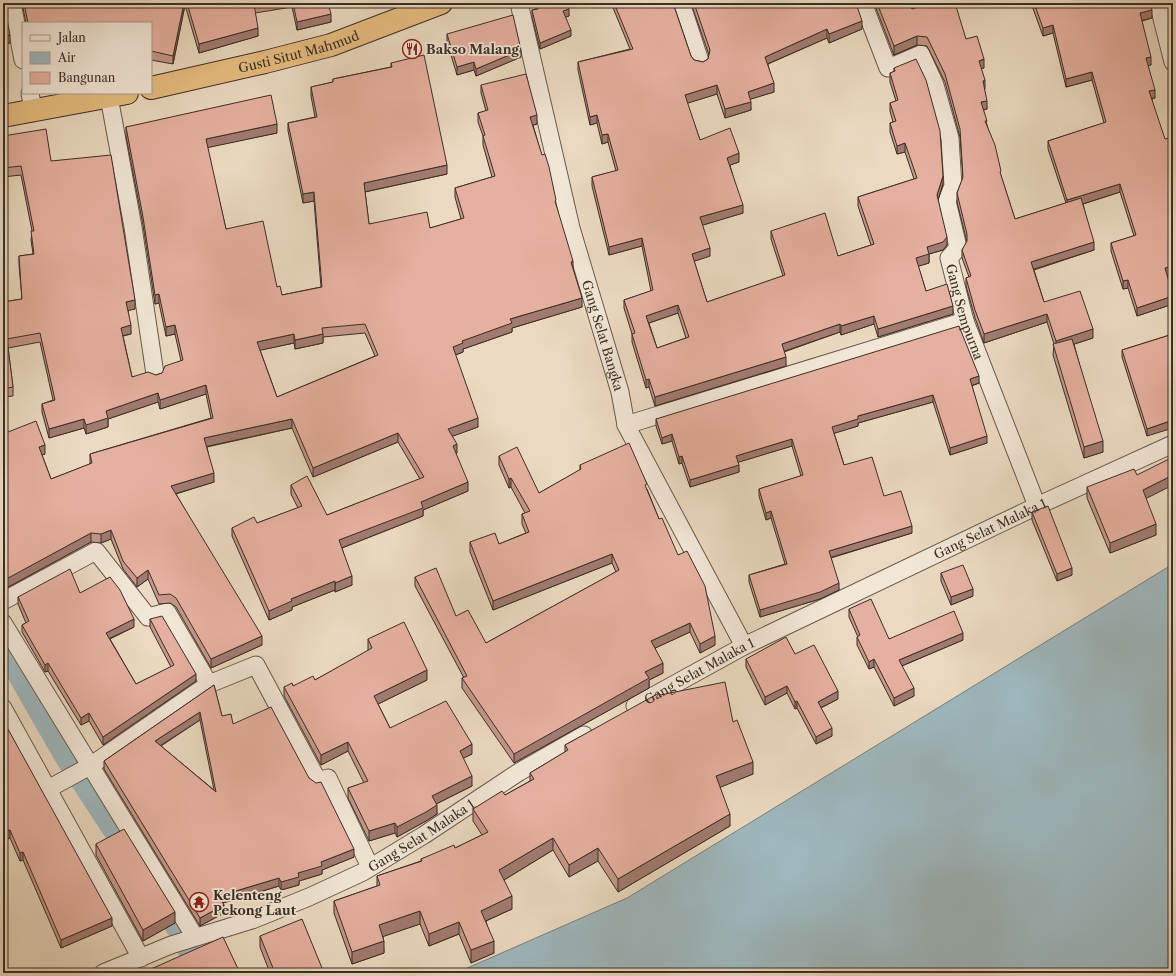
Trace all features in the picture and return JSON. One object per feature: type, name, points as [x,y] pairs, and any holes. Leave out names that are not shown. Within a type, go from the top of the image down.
[{"type":"highway","name":"Gusti Situt Mahmud","points":[[152,88],[331,45],[441,3]]},
{"type":"highway","points":[[3,116],[31,102],[118,95]]},
{"type":"street","points":[[12,3],[22,55]]},
{"type":"street","name":"Gang Selat Bangka","points":[[519,3],[571,228],[620,392],[626,425],[744,646]]},
{"type":"street","points":[[681,3],[700,61]]},
{"type":"street","name":"Gang Sempurna","points":[[863,3],[888,68],[921,54],[929,68],[950,138],[953,186],[947,201],[957,243],[956,249],[949,258],[966,321],[1037,506]]},
{"type":"street","points":[[1158,3],[1173,62]]},
{"type":"street","points":[[118,95],[130,212],[155,374]]},
{"type":"street","points":[[626,425],[966,321]]},
{"type":"street","name":"Gang Selat Malaka 1","points":[[623,713],[744,646],[1037,506],[1173,444]]},
{"type":"street","points":[[3,601],[96,551],[148,617],[166,612],[209,684]]},
{"type":"street","points":[[3,623],[195,937]]},
{"type":"street","points":[[48,789],[90,766],[209,684],[256,666],[318,781],[328,778],[370,868]]},
{"type":"street","points":[[3,708],[141,958]]},
{"type":"street","name":"Gang Selat Malaka 1","points":[[103,973],[170,945],[252,920],[309,897],[370,868],[430,831],[519,772],[598,727]]},
{"type":"water","points":[[1173,564],[1173,973],[456,973],[627,898]]},
{"type":"building","points":[[3,3],[10,35],[3,36]]},
{"type":"building","points":[[24,3],[184,3],[173,56],[152,51],[152,22],[28,22]]},
{"type":"building","points":[[187,3],[263,3],[254,4],[258,28],[199,44]]},
{"type":"building","points":[[293,3],[328,3],[331,14],[297,22]]},
{"type":"building","points":[[536,3],[567,3],[569,9],[563,11],[571,30],[540,43],[532,10],[538,9]]},
{"type":"building","points":[[614,3],[673,3],[691,56],[694,60],[703,62],[708,59],[710,50],[694,3],[718,3],[720,7],[733,3],[856,3],[862,21],[829,34],[827,29],[765,57],[774,83],[748,92],[751,102],[725,109],[717,85],[685,95],[700,140],[730,128],[739,153],[727,158],[743,205],[700,217],[710,248],[692,254],[707,302],[785,275],[771,231],[825,213],[838,256],[874,244],[858,197],[917,178],[905,143],[897,146],[890,123],[896,121],[890,103],[898,100],[890,73],[895,71],[894,68],[916,59],[926,80],[940,131],[943,176],[937,195],[947,237],[943,242],[927,247],[929,254],[916,258],[926,291],[947,284],[953,306],[878,329],[874,316],[841,326],[840,324],[782,344],[786,357],[655,397],[649,379],[646,380],[632,334],[635,333],[624,300],[653,290],[642,238],[609,247],[592,177],[618,170],[608,134],[602,135],[597,115],[590,117],[578,62],[633,49]],"holes":[[[678,305],[689,337],[657,348],[646,316]]]},
{"type":"building","points":[[877,3],[909,3],[912,9],[929,3],[955,3],[966,39],[977,36],[984,59],[979,61],[985,80],[983,81],[987,101],[981,102],[987,121],[985,121],[995,145],[1000,172],[1015,219],[1081,198],[1094,242],[1031,262],[1044,302],[1080,291],[1093,329],[1056,341],[1047,314],[984,334],[975,310],[966,278],[971,276],[962,250],[967,241],[967,234],[957,193],[963,177],[960,129],[945,74],[927,37],[917,36],[894,46]]},
{"type":"building","points":[[1034,3],[1150,3],[1152,10],[1140,13],[1151,57],[1146,58],[1155,90],[1149,91],[1165,139],[1169,138],[1173,149],[1173,266],[1165,268],[1173,296],[1137,308],[1128,280],[1123,281],[1111,243],[1136,235],[1120,184],[1067,200],[1048,141],[1106,122],[1092,72],[1066,79],[1053,25],[1043,28]]},
{"type":"building","points":[[1170,3],[1173,3],[1173,13]]},
{"type":"building","points":[[513,15],[521,50],[476,69],[474,62],[457,67],[447,34]]},
{"type":"building","points":[[424,55],[447,165],[364,183],[369,224],[427,212],[430,228],[464,218],[455,188],[495,176],[478,113],[488,110],[481,85],[526,74],[537,115],[530,117],[542,155],[545,154],[549,167],[555,201],[573,261],[571,262],[582,298],[510,319],[512,323],[462,341],[463,343],[453,347],[478,418],[448,429],[457,444],[453,446],[468,482],[421,502],[423,508],[339,540],[352,576],[335,583],[335,581],[291,599],[292,601],[269,611],[232,528],[254,517],[257,523],[302,506],[291,485],[307,476],[327,515],[424,477],[398,433],[313,468],[292,419],[204,438],[214,473],[171,486],[262,636],[211,659],[176,598],[170,594],[159,595],[148,570],[137,578],[123,561],[111,530],[101,534],[91,533],[3,580],[3,434],[36,421],[45,445],[39,447],[51,479],[92,463],[90,454],[213,418],[206,385],[160,400],[158,393],[106,411],[108,418],[86,425],[84,419],[49,429],[42,404],[55,400],[40,333],[7,339],[13,387],[3,389],[3,302],[22,299],[19,256],[34,254],[31,231],[34,231],[21,166],[3,168],[3,136],[46,129],[51,161],[111,155],[135,300],[126,302],[131,325],[121,328],[132,377],[148,372],[156,375],[162,373],[165,366],[183,360],[175,325],[166,327],[159,294],[155,295],[143,217],[126,127],[271,95],[277,124],[206,139],[226,229],[263,221],[277,287],[280,286],[282,295],[322,287],[314,192],[303,194],[288,123],[317,117],[311,87],[333,82],[333,79],[392,67],[391,63]],"holes":[[[365,324],[378,355],[277,397],[257,342],[294,334],[295,340],[323,334],[322,328]]]},
{"type":"building","points":[[959,326],[979,376],[970,379],[987,436],[950,448],[933,395],[858,416],[858,419],[832,427],[844,465],[872,457],[884,496],[901,491],[912,526],[829,551],[839,583],[820,592],[760,610],[749,575],[787,564],[771,511],[766,513],[759,489],[803,475],[792,439],[736,456],[739,465],[690,480],[682,456],[679,457],[672,434],[662,438],[656,419]]},
{"type":"building","points":[[1173,334],[1173,420],[1147,429],[1122,350]]},
{"type":"building","points":[[1072,339],[1103,441],[1084,447],[1053,344]]},
{"type":"building","points":[[629,443],[647,484],[645,485],[659,519],[662,518],[678,555],[687,551],[705,586],[715,636],[700,644],[690,623],[651,641],[663,663],[645,672],[649,678],[514,754],[462,678],[467,676],[415,577],[436,568],[456,616],[468,610],[486,643],[619,570],[612,554],[493,601],[470,542],[495,533],[499,544],[529,532],[522,514],[530,511],[511,478],[509,479],[499,456],[517,447],[539,493],[581,469],[580,465]]},
{"type":"building","points":[[1173,457],[1173,475],[1143,490],[1156,524],[1110,543],[1087,487],[1134,469],[1137,475]]},
{"type":"building","points":[[1048,506],[1072,568],[1057,574],[1032,512]]},
{"type":"building","points":[[963,565],[973,589],[951,597],[941,573]]},
{"type":"building","points":[[70,569],[80,593],[110,577],[120,590],[134,619],[106,633],[136,684],[174,665],[150,619],[162,616],[196,674],[103,737],[89,713],[81,718],[48,663],[45,665],[22,625],[29,621],[18,597]]},
{"type":"building","points":[[871,599],[889,639],[954,611],[963,633],[899,660],[914,688],[894,698],[874,659],[869,662],[857,637],[860,635],[849,609]]},
{"type":"building","points":[[404,622],[427,670],[374,696],[390,728],[446,701],[472,744],[460,751],[472,776],[432,796],[437,805],[426,812],[397,827],[395,823],[369,831],[348,788],[368,781],[348,742],[321,755],[284,687],[292,683],[293,686],[313,676],[315,680],[372,648],[368,639]]},
{"type":"building","points":[[786,637],[795,654],[814,645],[838,691],[818,702],[832,728],[816,737],[797,701],[795,702],[787,686],[765,697],[746,659]]},
{"type":"building","points":[[725,682],[733,722],[737,720],[753,762],[716,776],[730,814],[618,879],[598,848],[569,865],[553,838],[499,870],[512,896],[481,911],[494,941],[471,950],[459,922],[429,934],[420,911],[379,925],[384,941],[352,952],[334,901],[380,885],[377,876],[422,861],[421,859],[454,845],[455,848],[488,832],[473,809],[502,791],[505,795],[534,779],[530,773],[568,750],[565,745],[659,693],[660,695]]},
{"type":"building","points":[[214,685],[222,716],[231,714],[233,724],[271,707],[309,778],[316,783],[321,782],[354,849],[321,862],[322,866],[298,873],[299,877],[281,882],[279,878],[219,896],[224,905],[200,918],[104,761]],"holes":[[[200,712],[216,792],[155,741]]]},
{"type":"building","points":[[3,720],[112,918],[61,940],[23,852],[20,853],[10,830],[3,832]]},
{"type":"building","points":[[124,829],[175,912],[143,930],[96,844]]},
{"type":"building","points":[[302,919],[324,973],[275,973],[260,936]]},
{"type":"building","points":[[223,937],[240,973],[142,973]]},
{"type":"waterway","points":[[3,648],[65,756],[132,858]]},
{"type":"waterway","points":[[158,899],[185,940],[197,973]]},
{"type":"place","name":"Bakso Malang","points":[[412,49]]},
{"type":"place","name":"Kelenteng Pekong Laut","points":[[199,902]]}]
